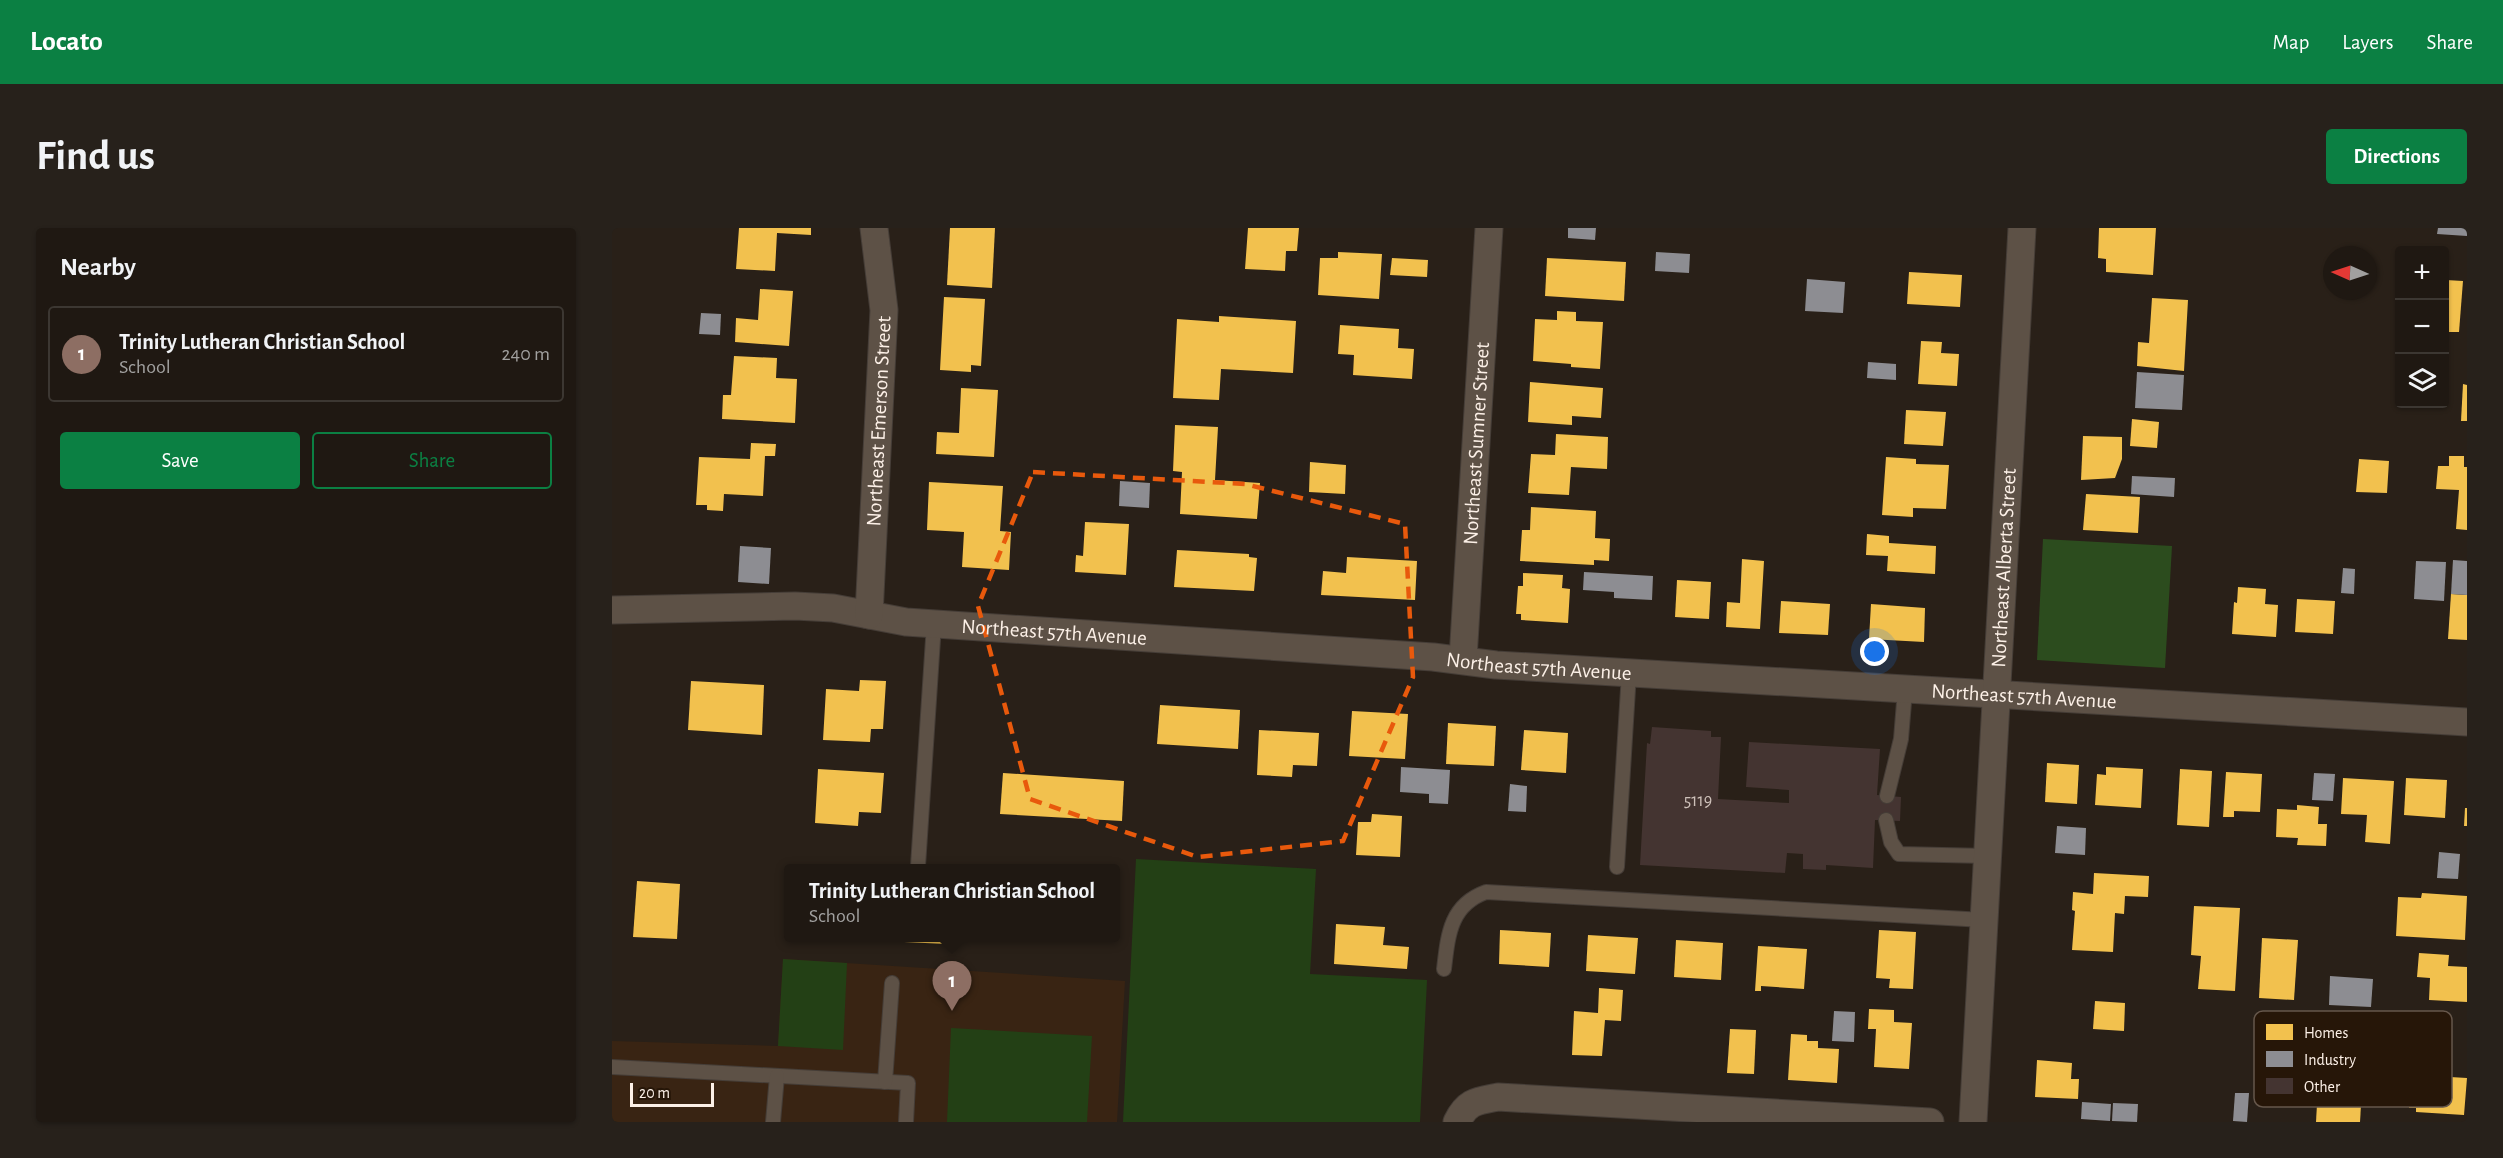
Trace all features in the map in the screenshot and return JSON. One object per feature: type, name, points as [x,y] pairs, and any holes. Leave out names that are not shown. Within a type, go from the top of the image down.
[{"type":"street","name":"Northeast Emerson Street","points":[[869,615],[884,310],[874,228]]},
{"type":"street","name":"Northeast Sumner Street","points":[[1463,659],[1489,228]]},
{"type":"street","name":"Northeast Alberta Street","points":[[1973,1122],[2022,228]]},
{"type":"street","name":"Northeast 57th Avenue","points":[[612,610],[795,606],[833,608],[934,624],[1463,659],[1497,665],[2467,722]]},
{"type":"street","points":[[1460,1115],[1477,1101],[1498,1097],[1929,1122]]},
{"type":"lane","points":[[918,864],[934,624]]},
{"type":"lane","points":[[1617,867],[1629,673]]},
{"type":"lane","points":[[1887,796],[1901,739],[1905,690]]},
{"type":"lane","points":[[1886,820],[1891,842],[1899,854],[1987,856]]},
{"type":"lane","points":[[1443,969],[1449,928],[1458,910],[1474,897],[1486,892],[1984,920]]},
{"type":"lane","points":[[885,1082],[892,983]]},
{"type":"lane","points":[[612,1067],[908,1083],[906,1122]]},
{"type":"lane","points":[[773,1122],[777,1076]]},
{"type":"highlighted area","points":[[1033,472],[1245,484],[1405,524],[1413,677],[1343,841],[1198,857],[1030,799],[978,606]]},
{"type":"shaded area","points":[[783,959],[1125,981],[1117,1122],[612,1122],[612,1041],[778,1046]]},
{"type":"green space","points":[[2043,539],[2172,546],[2165,668],[2037,660]]},
{"type":"green space","points":[[1136,859],[1316,869],[1310,974],[1427,980],[1420,1122],[1123,1122]]},
{"type":"green space","points":[[783,959],[847,963],[843,1050],[778,1046]]},
{"type":"green space","points":[[951,1028],[1092,1036],[1087,1122],[947,1122]]},
{"type":"building: Homes","points":[[739,228],[811,228],[811,235],[777,233],[775,271],[736,269]]},
{"type":"building: Homes","points":[[950,228],[995,228],[992,288],[947,285]]},
{"type":"building: Homes","points":[[1248,228],[1299,228],[1297,251],[1286,251],[1285,271],[1245,269]]},
{"type":"building: Homes","points":[[2099,228],[2156,228],[2153,275],[2106,272],[2106,259],[2098,258]]},
{"type":"building: Homes","points":[[1338,252],[1382,254],[1379,299],[1318,295],[1320,258],[1338,258]]},
{"type":"building: Homes","points":[[1392,258],[1428,260],[1427,277],[1390,275]]},
{"type":"building: Homes","points":[[1547,258],[1626,262],[1624,301],[1545,296]]},
{"type":"building: Homes","points":[[1909,272],[1962,275],[1960,307],[1907,304]]},
{"type":"building: Homes","points":[[2449,280],[2463,281],[2459,332],[2449,332]]},
{"type":"building: Homes","points":[[760,289],[793,291],[789,346],[735,342],[736,318],[758,320]]},
{"type":"building: Homes","points":[[944,297],[985,299],[981,366],[971,365],[971,372],[940,370]]},
{"type":"building: Homes","points":[[2152,298],[2188,300],[2184,371],[2137,366],[2138,342],[2149,343]]},
{"type":"building: Homes","points":[[1557,311],[1576,312],[1576,321],[1603,322],[1600,369],[1533,361],[1535,319],[1557,320]]},
{"type":"building: Homes","points":[[1219,316],[1296,321],[1293,373],[1221,369],[1219,400],[1173,398],[1177,319],[1219,322]]},
{"type":"building: Homes","points":[[1340,325],[1399,329],[1398,348],[1414,349],[1412,379],[1353,375],[1354,355],[1338,354]]},
{"type":"building: Homes","points":[[1921,341],[1942,342],[1941,353],[1959,354],[1957,386],[1918,384]]},
{"type":"building: Homes","points":[[734,356],[777,358],[776,378],[797,379],[795,423],[722,419],[723,395],[731,395]]},
{"type":"building: Homes","points":[[1530,382],[1603,388],[1601,418],[1572,416],[1572,425],[1528,422]]},
{"type":"building: Homes","points":[[2463,384],[2467,385],[2467,421],[2461,421]]},
{"type":"building: Homes","points":[[961,388],[998,390],[994,457],[936,454],[937,432],[959,433]]},
{"type":"building: Homes","points":[[1906,410],[1946,412],[1943,446],[1904,444]]},
{"type":"building: Homes","points":[[2132,419],[2159,422],[2157,448],[2130,446]]},
{"type":"building: Homes","points":[[1175,425],[1218,427],[1215,480],[1260,483],[1257,519],[1180,514],[1182,472],[1173,471]]},
{"type":"building: Homes","points":[[1556,434],[1608,437],[1607,469],[1571,467],[1569,495],[1528,493],[1531,454],[1555,455]]},
{"type":"building: Homes","points":[[2083,436],[2122,437],[2122,459],[2115,478],[2081,480]]},
{"type":"building: Homes","points":[[751,443],[776,444],[775,456],[765,456],[763,496],[724,494],[723,511],[707,510],[707,505],[696,505],[699,457],[750,459]]},
{"type":"building: Homes","points":[[2449,456],[2464,456],[2464,467],[2467,467],[2467,530],[2456,529],[2459,490],[2436,489],[2438,466],[2449,466]]},
{"type":"building: Homes","points":[[1886,457],[1916,459],[1916,464],[1949,465],[1946,509],[1913,508],[1913,517],[1882,515]]},
{"type":"building: Homes","points":[[2359,459],[2389,461],[2387,493],[2356,492]]},
{"type":"building: Homes","points":[[1310,462],[1346,465],[1345,494],[1309,492]]},
{"type":"building: Homes","points":[[929,482],[1003,486],[1000,531],[1011,532],[1009,570],[962,567],[964,532],[927,530]]},
{"type":"building: Homes","points":[[2086,494],[2140,497],[2138,533],[2083,530]]},
{"type":"building: Homes","points":[[1531,507],[1596,511],[1595,538],[1610,539],[1609,561],[1594,560],[1594,565],[1520,561],[1522,530],[1530,530]]},
{"type":"building: Homes","points":[[1085,522],[1129,524],[1126,575],[1075,572],[1076,555],[1083,556]]},
{"type":"building: Homes","points":[[1867,534],[1889,536],[1889,543],[1936,546],[1935,574],[1887,571],[1888,556],[1866,555]]},
{"type":"building: Homes","points":[[1177,550],[1249,554],[1249,557],[1257,558],[1254,591],[1174,587]]},
{"type":"building: Homes","points":[[1347,557],[1417,561],[1415,600],[1321,595],[1323,571],[1346,573]]},
{"type":"building: Homes","points":[[1742,559],[1764,561],[1760,629],[1726,627],[1727,602],[1740,603]]},
{"type":"building: Homes","points":[[1523,573],[1563,575],[1562,588],[1570,589],[1568,623],[1521,620],[1521,614],[1516,614],[1518,586],[1523,586]]},
{"type":"building: Homes","points":[[1677,580],[1711,582],[1709,619],[1675,617]]},
{"type":"building: Homes","points":[[2238,587],[2266,589],[2265,604],[2278,605],[2276,637],[2232,634],[2234,602],[2237,603]]},
{"type":"building: Homes","points":[[2451,594],[2467,595],[2467,640],[2448,639]]},
{"type":"building: Homes","points":[[2297,599],[2335,601],[2333,634],[2295,632]]},
{"type":"building: Homes","points":[[1781,601],[1830,604],[1828,635],[1779,633]]},
{"type":"building: Homes","points":[[1871,604],[1925,608],[1924,642],[1869,639]]},
{"type":"building: Homes","points":[[860,680],[886,681],[883,729],[871,729],[870,742],[823,740],[826,689],[859,691]]},
{"type":"building: Homes","points":[[691,681],[764,685],[762,735],[688,730]]},
{"type":"building: Homes","points":[[1160,705],[1240,710],[1238,749],[1157,744]]},
{"type":"building: Homes","points":[[1352,711],[1408,714],[1405,759],[1349,756]]},
{"type":"building: Homes","points":[[1448,723],[1496,726],[1494,766],[1446,764]]},
{"type":"building: Homes","points":[[1259,730],[1319,733],[1317,766],[1293,765],[1292,777],[1257,775]]},
{"type":"building: Homes","points":[[1524,730],[1568,733],[1566,773],[1521,770]]},
{"type":"building: Homes","points":[[2047,763],[2079,765],[2077,804],[2045,802]]},
{"type":"building: Homes","points":[[2106,767],[2143,769],[2141,808],[2095,805],[2097,774],[2106,775]]},
{"type":"building: Homes","points":[[818,769],[884,773],[881,813],[859,812],[858,826],[815,823]]},
{"type":"building: Homes","points":[[2180,769],[2212,771],[2209,827],[2177,825]]},
{"type":"building: Homes","points":[[2226,772],[2262,774],[2260,812],[2234,811],[2234,817],[2223,817]]},
{"type":"building: Homes","points":[[1003,773],[1124,781],[1122,821],[1000,814]]},
{"type":"building: Homes","points":[[2343,778],[2394,781],[2390,844],[2365,842],[2367,815],[2341,814]]},
{"type":"building: Homes","points":[[2406,778],[2447,780],[2445,818],[2404,815]]},
{"type":"building: Homes","points":[[2297,805],[2319,807],[2318,824],[2327,824],[2326,846],[2297,845],[2298,838],[2276,837],[2277,809],[2297,810]]},
{"type":"building: Homes","points":[[2465,808],[2467,808],[2467,826],[2464,826]]},
{"type":"building: Homes","points":[[1372,814],[1402,816],[1400,857],[1356,855],[1358,822],[1371,822]]},
{"type":"building: Homes","points":[[2094,873],[2149,876],[2148,897],[2125,896],[2124,914],[2115,913],[2113,952],[2072,950],[2075,911],[2072,910],[2073,892],[2093,894]]},
{"type":"building: Homes","points":[[637,881],[680,884],[677,939],[633,937]]},
{"type":"building: Homes","points":[[2422,893],[2467,896],[2465,940],[2396,936],[2398,897],[2421,898]]},
{"type":"building: Homes","points":[[2194,906],[2240,908],[2235,991],[2198,989],[2201,956],[2191,955]]},
{"type":"building: Homes","points":[[1336,924],[1385,927],[1383,945],[1409,947],[1407,969],[1334,964]]},
{"type":"building: Homes","points":[[1500,930],[1551,933],[1549,967],[1499,964]]},
{"type":"building: Homes","points":[[1879,930],[1916,932],[1913,989],[1889,988],[1890,979],[1876,978]]},
{"type":"building: Homes","points":[[1588,935],[1638,938],[1635,974],[1586,971]]},
{"type":"building: Homes","points":[[2262,938],[2298,940],[2294,1000],[2259,998]]},
{"type":"building: Homes","points":[[1676,940],[1723,943],[1721,980],[1674,977]]},
{"type":"building: Homes","points":[[904,942],[946,942],[946,944]]},
{"type":"building: Homes","points":[[1758,946],[1807,949],[1804,989],[1761,986],[1761,991],[1755,991]]},
{"type":"building: Homes","points":[[2419,953],[2449,955],[2448,966],[2467,967],[2467,1002],[2429,1000],[2430,978],[2417,977]]},
{"type":"building: Homes","points":[[1599,988],[1623,990],[1621,1021],[1605,1020],[1602,1056],[1572,1055],[1574,1011],[1598,1013]]},
{"type":"building: Homes","points":[[2095,1001],[2125,1003],[2124,1031],[2093,1029]]},
{"type":"building: Homes","points":[[1869,1009],[1894,1010],[1894,1022],[1912,1023],[1909,1069],[1874,1067],[1876,1029],[1868,1029]]},
{"type":"building: Homes","points":[[1730,1029],[1756,1030],[1754,1074],[1727,1073]]},
{"type":"building: Homes","points":[[1791,1034],[1807,1035],[1807,1041],[1818,1041],[1818,1048],[1839,1049],[1837,1083],[1788,1080]]},
{"type":"building: Homes","points":[[2037,1060],[2072,1063],[2071,1079],[2079,1079],[2078,1099],[2035,1097]]},
{"type":"building: Homes","points":[[2452,1077],[2467,1078],[2464,1115],[2416,1112],[2416,1108],[2409,1108],[2452,1107]]},
{"type":"building: Homes","points":[[2317,1107],[2361,1107],[2360,1122],[2316,1122]]},
{"type":"building: Industry","points":[[1568,228],[1596,228],[1595,240],[1568,238]]},
{"type":"building: Industry","points":[[2438,228],[2467,228],[2467,236],[2437,234]]},
{"type":"building: Industry","points":[[1656,252],[1690,254],[1689,273],[1655,271]]},
{"type":"building: Industry","points":[[1807,279],[1845,282],[1843,313],[1805,311]]},
{"type":"building: Industry","points":[[701,313],[721,314],[720,335],[699,334]]},
{"type":"building: Industry","points":[[1868,362],[1896,364],[1896,380],[1867,378]]},
{"type":"building: Industry","points":[[2137,372],[2184,375],[2182,410],[2135,408]]},
{"type":"building: Industry","points":[[2132,476],[2175,478],[2174,497],[2131,494]]},
{"type":"building: Industry","points":[[1120,481],[1150,483],[1149,508],[1119,506]]},
{"type":"building: Industry","points":[[740,546],[771,548],[769,584],[738,582]]},
{"type":"building: Industry","points":[[2453,560],[2467,561],[2467,595],[2451,594]]},
{"type":"building: Industry","points":[[2416,561],[2446,562],[2444,601],[2414,599]]},
{"type":"building: Industry","points":[[2343,568],[2355,569],[2354,594],[2341,593]]},
{"type":"building: Industry","points":[[1584,572],[1653,576],[1652,600],[1614,598],[1614,592],[1583,590]]},
{"type":"building: Industry","points":[[1401,767],[1450,770],[1448,804],[1429,803],[1429,794],[1400,792]]},
{"type":"building: Industry","points":[[2314,773],[2335,774],[2333,801],[2312,800]]},
{"type":"building: Industry","points":[[1510,784],[1527,786],[1526,812],[1508,811]]},
{"type":"building: Industry","points":[[2057,826],[2086,828],[2085,855],[2055,853]]},
{"type":"building: Industry","points":[[2439,852],[2460,854],[2458,879],[2437,878]]},
{"type":"building: Industry","points":[[2330,976],[2373,979],[2371,1007],[2329,1005]]},
{"type":"building: Industry","points":[[1834,1011],[1855,1012],[1854,1042],[1832,1041]]},
{"type":"building: Industry","points":[[2235,1093],[2249,1093],[2247,1122],[2233,1121]]},
{"type":"building: Industry","points":[[2082,1102],[2111,1104],[2110,1121],[2081,1119]]},
{"type":"building: Industry","points":[[2113,1103],[2138,1104],[2137,1122],[2112,1121]]},
{"type":"building: Other","points":[[1652,727],[1711,731],[1711,737],[1721,737],[1718,799],[1789,803],[1789,790],[1746,787],[1749,742],[1880,749],[1877,795],[1901,797],[1900,821],[1875,820],[1873,868],[1826,865],[1826,870],[1803,869],[1803,854],[1787,853],[1785,873],[1640,865],[1647,743],[1650,744]]},
{"type":"place","name":"Trinity Lutheran Christian School","points":[[952,1011]]}]
